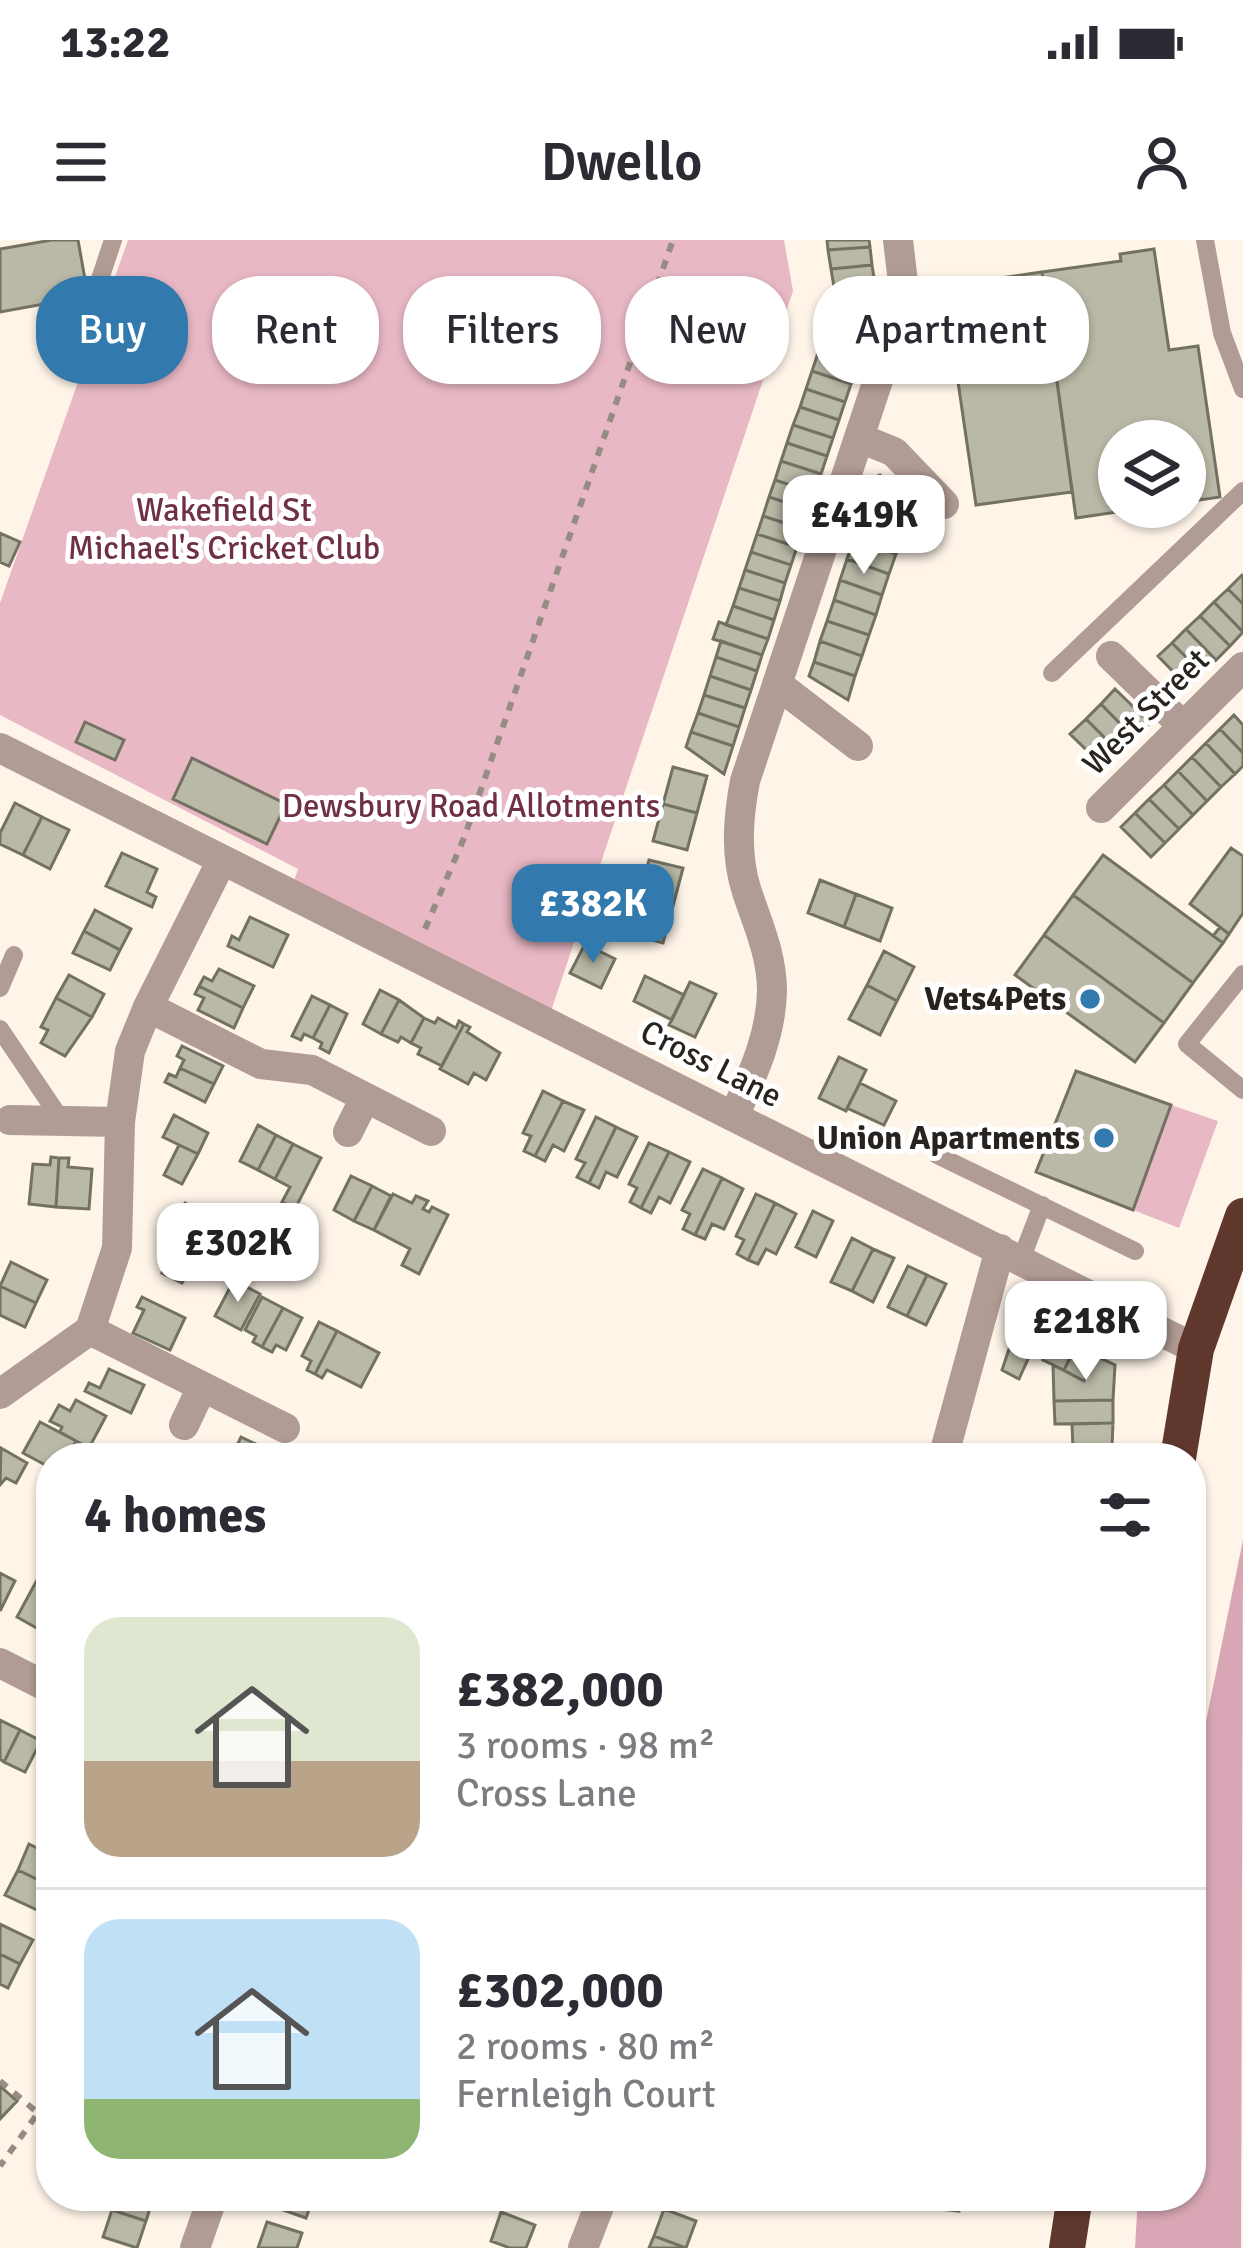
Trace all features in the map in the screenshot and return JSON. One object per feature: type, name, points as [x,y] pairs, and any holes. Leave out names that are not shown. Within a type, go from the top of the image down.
[{"type":"highway","points":[[1180,1443],[1196,1349],[1243,1216]]},
{"type":"highway","points":[[1066,2248],[1072,2211]]},
{"type":"street","points":[[734,1116],[758,1060],[772,990],[761,927],[740,857],[738,821],[745,781],[905,299],[898,240]]},
{"type":"street","points":[[860,438],[894,452],[944,505]]},
{"type":"street","points":[[1111,656],[1184,726]]},
{"type":"street","name":"West Street","points":[[1101,808],[1243,667]]},
{"type":"street","points":[[777,684],[858,746]]},
{"type":"street","name":"Cross Lane","points":[[0,748],[1196,1349]]},
{"type":"street","points":[[0,1394],[90,1330],[117,1248],[120,1122],[130,1052],[148,1006],[222,860]]},
{"type":"street","points":[[148,1006],[261,1064],[312,1070],[431,1131]]},
{"type":"street","points":[[348,1132],[365,1098]]},
{"type":"street","points":[[10,1120],[120,1122]]},
{"type":"street","points":[[948,1443],[1010,1255]]},
{"type":"street","points":[[90,1330],[285,1428]]},
{"type":"street","points":[[184,1426],[202,1387]]},
{"type":"street","points":[[0,1664],[36,1682]]},
{"type":"street","points":[[195,2248],[207,2211]]},
{"type":"street","points":[[583,2248],[597,2211]]},
{"type":"lane","points":[[101,276],[113,240]]},
{"type":"lane","points":[[1204,240],[1222,333],[1237,354],[1243,388]]},
{"type":"lane","points":[[1052,673],[1243,491]]},
{"type":"lane","points":[[0,988],[14,955]]},
{"type":"lane","points":[[1243,974],[1187,1044],[1243,1090]]},
{"type":"lane","points":[[0,1029],[62,1121]]},
{"type":"lane","points":[[942,1141],[937,1155],[1135,1251]]},
{"type":"lane","points":[[1010,1255],[1042,1205]]},
{"type":"path","points":[[415,954],[464,838],[673,240]]},
{"type":"path","points":[[0,2081],[36,2111]]},
{"type":"path","points":[[0,2166],[36,2116]]},
{"type":"green space","points":[[128,240],[784,240],[793,291],[789,303],[789,276],[625,276],[625,384],[762,384],[547,1023],[290,893],[298,869],[0,715],[0,603],[77,384],[188,384],[188,276],[115,276]]},
{"type":"green space","points":[[1171,1105],[1218,1121],[1179,1228],[1133,1210]]},
{"type":"shaded area","points":[[1243,1540],[1241,2248],[1135,2248],[1137,2211],[1206,2211],[1206,1721]]},
{"type":"building","points":[[78,240],[84,276],[36,276],[36,305],[0,312],[0,249]]},
{"type":"building","points":[[827,240],[869,240],[870,247],[828,250]]},
{"type":"building","points":[[870,247],[872,265],[831,269],[828,250]]},
{"type":"building","points":[[1154,249],[1169,350],[1198,346],[1220,497],[1206,499],[1206,420],[1098,420],[1098,515],[1076,518],[1057,384],[1089,384],[1089,276],[1043,276],[1042,272],[1121,261],[1120,254]]},
{"type":"building","points":[[872,265],[874,276],[832,276],[831,269]]},
{"type":"building","points":[[812,371],[813,384],[851,384],[845,402],[806,389]]},
{"type":"building","points":[[958,384],[1057,384],[1072,492],[976,505]]},
{"type":"building","points":[[806,389],[845,402],[839,420],[800,407]]},
{"type":"building","points":[[800,407],[839,420],[833,438],[793,425]]},
{"type":"building","points":[[793,425],[833,438],[827,456],[787,443]]},
{"type":"building","points":[[787,443],[827,456],[821,474],[781,461]]},
{"type":"building","points":[[781,461],[821,474],[815,493],[775,480]]},
{"type":"building","points":[[880,475],[912,504],[910,513],[867,497],[873,478]]},
{"type":"building","points":[[775,480],[815,493],[809,510],[769,497]]},
{"type":"building","points":[[769,497],[809,510],[803,529],[763,516]]},
{"type":"building","points":[[867,497],[910,513],[903,533],[861,518]]},
{"type":"building","points":[[763,516],[803,529],[797,547],[757,534]]},
{"type":"building","points":[[861,518],[903,533],[896,554],[854,539]]},
{"type":"building","points":[[0,533],[20,542],[9,566],[0,562]]},
{"type":"building","points":[[757,534],[797,547],[791,565],[751,552]]},
{"type":"building","points":[[854,539],[896,554],[889,574],[847,559]]},
{"type":"building","points":[[751,552],[791,565],[785,583],[745,570]]},
{"type":"building","points":[[847,559],[889,574],[882,595],[840,580]]},
{"type":"building","points":[[745,570],[785,583],[780,601],[739,588]]},
{"type":"building","points":[[1243,576],[1243,604],[1228,589]]},
{"type":"building","points":[[840,580],[882,595],[876,615],[834,600]]},
{"type":"building","points":[[739,588],[780,601],[774,620],[733,606]]},
{"type":"building","points":[[1228,589],[1243,604],[1243,632],[1214,602]]},
{"type":"building","points":[[834,600],[876,615],[869,635],[827,621]]},
{"type":"building","points":[[1214,602],[1243,632],[1230,646],[1200,616]]},
{"type":"building","points":[[733,606],[774,620],[768,639],[726,625]]},
{"type":"building","points":[[1200,616],[1230,646],[1216,660],[1186,629]]},
{"type":"building","points":[[827,621],[869,635],[862,656],[820,641]]},
{"type":"building","points":[[719,622],[768,639],[762,655],[713,639]]},
{"type":"building","points":[[1186,629],[1216,660],[1202,673],[1172,643]]},
{"type":"building","points":[[721,641],[762,655],[757,671],[716,657]]},
{"type":"building","points":[[820,641],[862,656],[855,676],[814,662]]},
{"type":"building","points":[[1172,643],[1202,673],[1188,687],[1158,656]]},
{"type":"building","points":[[716,657],[757,671],[751,690],[710,676]]},
{"type":"building","points":[[814,662],[855,676],[848,700],[809,676]]},
{"type":"building","points":[[710,676],[751,690],[745,708],[704,695]]},
{"type":"building","points":[[1115,689],[1150,723],[1135,739],[1101,704]]},
{"type":"building","points":[[704,695],[745,708],[739,727],[698,713]]},
{"type":"building","points":[[1101,704],[1135,739],[1120,753],[1086,719]]},
{"type":"building","points":[[698,713],[739,727],[733,746],[691,732]]},
{"type":"building","points":[[1234,715],[1243,725],[1243,753],[1220,729]]},
{"type":"building","points":[[1086,719],[1120,753],[1105,768],[1070,734]]},
{"type":"building","points":[[85,722],[124,740],[115,760],[76,742]]},
{"type":"building","points":[[1220,729],[1243,753],[1243,766],[1235,774],[1206,743]]},
{"type":"building","points":[[691,732],[733,746],[724,774],[686,747]]},
{"type":"building","points":[[1206,743],[1235,774],[1221,787],[1192,757]]},
{"type":"building","points":[[1192,757],[1221,787],[1207,801],[1178,771]]},
{"type":"building","points":[[192,758],[286,804],[267,844],[173,799]]},
{"type":"building","points":[[673,767],[707,776],[697,813],[663,804]]},
{"type":"building","points":[[1178,771],[1207,801],[1193,815],[1164,785]]},
{"type":"building","points":[[1164,785],[1193,815],[1179,829],[1149,799]]},
{"type":"building","points":[[1149,799],[1179,829],[1165,843],[1135,813]]},
{"type":"building","points":[[15,803],[42,817],[23,855],[0,844],[0,833]]},
{"type":"building","points":[[663,804],[697,813],[687,850],[653,841]]},
{"type":"building","points":[[1135,813],[1165,843],[1151,857],[1121,827]]},
{"type":"building","points":[[42,817],[69,830],[50,869],[23,855]]},
{"type":"building","points":[[1231,848],[1243,856],[1243,913],[1229,934],[1190,904]]},
{"type":"building","points":[[122,853],[157,869],[147,892],[156,897],[152,907],[106,886]]},
{"type":"building","points":[[1103,855],[1223,943],[1193,983],[1073,895]]},
{"type":"building","points":[[649,860],[683,868],[673,906],[639,897]]},
{"type":"building","points":[[820,880],[856,894],[844,927],[808,913]]},
{"type":"building","points":[[856,894],[892,908],[880,941],[844,927]]},
{"type":"building","points":[[1073,895],[1193,983],[1164,1023],[1044,935]]},
{"type":"building","points":[[639,897],[673,906],[663,943],[629,934]]},
{"type":"building","points":[[95,910],[131,929],[120,950],[84,931]]},
{"type":"building","points":[[250,917],[288,935],[273,967],[228,946],[232,936],[239,940]]},
{"type":"building","points":[[1220,927],[1229,934],[1223,943],[1213,936]]},
{"type":"building","points":[[84,931],[120,950],[110,970],[73,953]]},
{"type":"building","name":"Vets4Pets","points":[[1044,935],[1164,1023],[1135,1062],[1015,975]]},
{"type":"building","points":[[585,944],[615,959],[601,988],[570,973]]},
{"type":"building","points":[[884,951],[914,967],[897,1001],[867,985]]},
{"type":"building","points":[[219,969],[254,986],[243,1008],[199,986],[204,977],[212,981]]},
{"type":"building","points":[[69,975],[104,994],[92,1017],[56,998]]},
{"type":"building","points":[[645,976],[684,995],[672,1020],[634,1001]]},
{"type":"building","points":[[690,982],[716,994],[695,1037],[669,1025]]},
{"type":"building","points":[[867,985],[897,1001],[880,1035],[849,1019]]},
{"type":"building","points":[[199,986],[243,1008],[234,1028],[198,1010],[204,998],[195,994]]},
{"type":"building","points":[[380,990],[399,1000],[381,1034],[363,1024]]},
{"type":"building","points":[[312,996],[330,1005],[313,1038],[304,1034],[301,1040],[292,1036]]},
{"type":"building","points":[[56,998],[92,1017],[65,1056],[41,1043],[48,1030],[41,1027]]},
{"type":"building","points":[[399,1000],[424,1018],[411,1043],[381,1034]]},
{"type":"building","points":[[330,1005],[347,1014],[329,1053],[313,1038]]},
{"type":"building","points":[[424,1018],[435,1023],[438,1018],[456,1028],[459,1021],[464,1024],[442,1066],[418,1054],[421,1048],[411,1043]]},
{"type":"building","points":[[464,1024],[470,1027],[467,1032],[500,1053],[486,1080],[474,1073],[468,1084],[440,1069]]},
{"type":"building","points":[[182,1046],[223,1066],[214,1084],[180,1068],[184,1060],[177,1056]]},
{"type":"building","points":[[839,1057],[866,1070],[846,1111],[819,1098]]},
{"type":"building","points":[[180,1068],[214,1084],[205,1102],[165,1082],[169,1074],[176,1077]]},
{"type":"building","name":"Union Apartments","points":[[1076,1071],[1171,1105],[1133,1210],[1036,1172]]},
{"type":"building","points":[[860,1083],[896,1101],[884,1125],[847,1108]]},
{"type":"building","points":[[543,1091],[563,1101],[535,1156],[524,1151],[531,1136],[523,1133]]},
{"type":"building","points":[[563,1101],[584,1110],[564,1151],[553,1145],[545,1161],[535,1156]]},
{"type":"building","points":[[174,1115],[208,1133],[198,1154],[163,1137]]},
{"type":"building","points":[[596,1117],[616,1127],[589,1183],[577,1177],[585,1163],[576,1159]]},
{"type":"building","points":[[258,1125],[276,1135],[258,1170],[240,1161]]},
{"type":"building","points":[[616,1127],[637,1137],[617,1177],[606,1172],[599,1188],[589,1183]]},
{"type":"building","points":[[276,1135],[293,1144],[275,1179],[258,1170]]},
{"type":"building","points":[[649,1143],[669,1152],[641,1208],[630,1202],[637,1188],[629,1184]]},
{"type":"building","points":[[293,1144],[321,1158],[295,1209],[282,1202],[290,1187],[275,1179]]},
{"type":"building","points":[[179,1145],[198,1154],[182,1184],[164,1175]]},
{"type":"building","points":[[669,1152],[690,1162],[670,1203],[659,1197],[651,1213],[641,1208]]},
{"type":"building","points":[[51,1157],[59,1158],[56,1207],[29,1204],[33,1164],[50,1165]]},
{"type":"building","points":[[59,1158],[69,1158],[68,1167],[92,1169],[89,1209],[56,1207]]},
{"type":"building","points":[[703,1169],[722,1178],[695,1235],[683,1229],[690,1214],[682,1210]]},
{"type":"building","points":[[351,1176],[372,1186],[354,1221],[334,1210]]},
{"type":"building","points":[[722,1178],[743,1189],[724,1229],[712,1224],[705,1239],[695,1235]]},
{"type":"building","points":[[372,1186],[391,1196],[374,1230],[354,1221]]},
{"type":"building","points":[[393,1194],[412,1203],[416,1196],[428,1201],[423,1209],[429,1212],[432,1207],[448,1215],[419,1274],[402,1265],[410,1249],[374,1230]]},
{"type":"building","points":[[756,1194],[775,1203],[748,1260],[737,1254],[744,1240],[736,1236]]},
{"type":"building","points":[[185,1203],[216,1218],[198,1253],[163,1235]]},
{"type":"building","points":[[775,1203],[796,1214],[776,1254],[766,1249],[758,1264],[748,1260]]},
{"type":"building","points":[[813,1211],[833,1221],[816,1257],[796,1247]]},
{"type":"building","points":[[852,1238],[873,1249],[852,1291],[831,1282]]},
{"type":"building","points":[[178,1243],[198,1253],[182,1283],[162,1273]]},
{"type":"building","points":[[873,1249],[894,1258],[873,1302],[852,1291]]},
{"type":"building","points":[[11,1262],[47,1280],[36,1303],[0,1286]]},
{"type":"building","points":[[908,1266],[927,1275],[907,1316],[888,1307]]},
{"type":"building","points":[[927,1275],[946,1284],[926,1325],[907,1316]]},
{"type":"building","points":[[234,1280],[260,1294],[241,1330],[215,1316]]},
{"type":"building","points":[[0,1286],[36,1303],[25,1327],[0,1315]]},
{"type":"building","points":[[142,1297],[185,1318],[170,1350],[133,1333],[144,1310],[137,1307]]},
{"type":"building","points":[[262,1297],[283,1308],[262,1347],[245,1330]]},
{"type":"building","points":[[283,1308],[302,1318],[286,1350],[276,1345],[272,1352],[262,1347]]},
{"type":"building","points":[[1020,1316],[1042,1328],[1019,1379],[1002,1370]]},
{"type":"building","points":[[319,1322],[337,1331],[315,1374],[307,1370],[311,1361],[302,1356]]},
{"type":"building","points":[[337,1331],[379,1353],[361,1387],[327,1370],[322,1378],[315,1374]]},
{"type":"building","points":[[1055,1335],[1076,1346],[1064,1370],[1043,1360]]},
{"type":"building","points":[[1076,1346],[1096,1356],[1084,1381],[1064,1370]]},
{"type":"building","points":[[1096,1356],[1115,1365],[1113,1400],[1054,1401],[1053,1365],[1084,1381]]},
{"type":"building","points":[[109,1369],[144,1385],[131,1413],[85,1391],[89,1383],[100,1388]]},
{"type":"building","points":[[76,1400],[106,1416],[92,1443],[80,1443],[50,1421],[59,1405],[70,1411]]},
{"type":"building","points":[[1113,1400],[1113,1423],[1055,1424],[1054,1401]]},
{"type":"building","points":[[40,1422],[76,1441],[36,1443],[36,1460],[23,1453]]},
{"type":"building","points":[[1113,1423],[1112,1443],[1073,1443],[1072,1424]]},
{"type":"building","points":[[1,1448],[27,1463],[16,1483],[6,1478],[0,1485]]},
{"type":"building","points":[[0,1573],[15,1581],[0,1611]]},
{"type":"building","points":[[36,1582],[36,1628],[17,1617]]},
{"type":"building","points":[[0,1720],[20,1730],[4,1762],[0,1759]]},
{"type":"building","points":[[20,1730],[36,1738],[36,1751],[25,1772],[4,1762]]},
{"type":"building","points":[[29,1844],[36,1848],[36,1879],[18,1870]]},
{"type":"building","points":[[18,1870],[36,1879],[36,1909],[5,1895]]},
{"type":"building","points":[[0,1924],[33,1940],[20,1964],[0,1954]]},
{"type":"building","points":[[0,1954],[20,1964],[8,1988],[0,1984]]},
{"type":"building","points":[[0,2086],[17,2101],[0,2119]]},
{"type":"building","points":[[112,2211],[146,2221],[137,2248],[103,2237]]},
{"type":"building","points":[[115,2211],[149,2211],[146,2221]]},
{"type":"building","points":[[663,2211],[696,2221],[686,2248],[654,2236]]},
{"type":"building","points":[[501,2212],[535,2225],[526,2248],[491,2241]]},
{"type":"building","points":[[267,2222],[302,2233],[297,2248],[258,2248]]},
{"type":"building","points":[[654,2236],[686,2248],[649,2248]]},
{"type":"place","name":"Vets4Pets","points":[[1090,999]]},
{"type":"place","name":"Union Apartments","points":[[1104,1138]]},
{"type":"park label","name":"Wakefield St Michael's Cricket Club","points":[[224,529]]},
{"type":"park label","name":"Dewsbury Road Allotments","points":[[471,806]]}]
